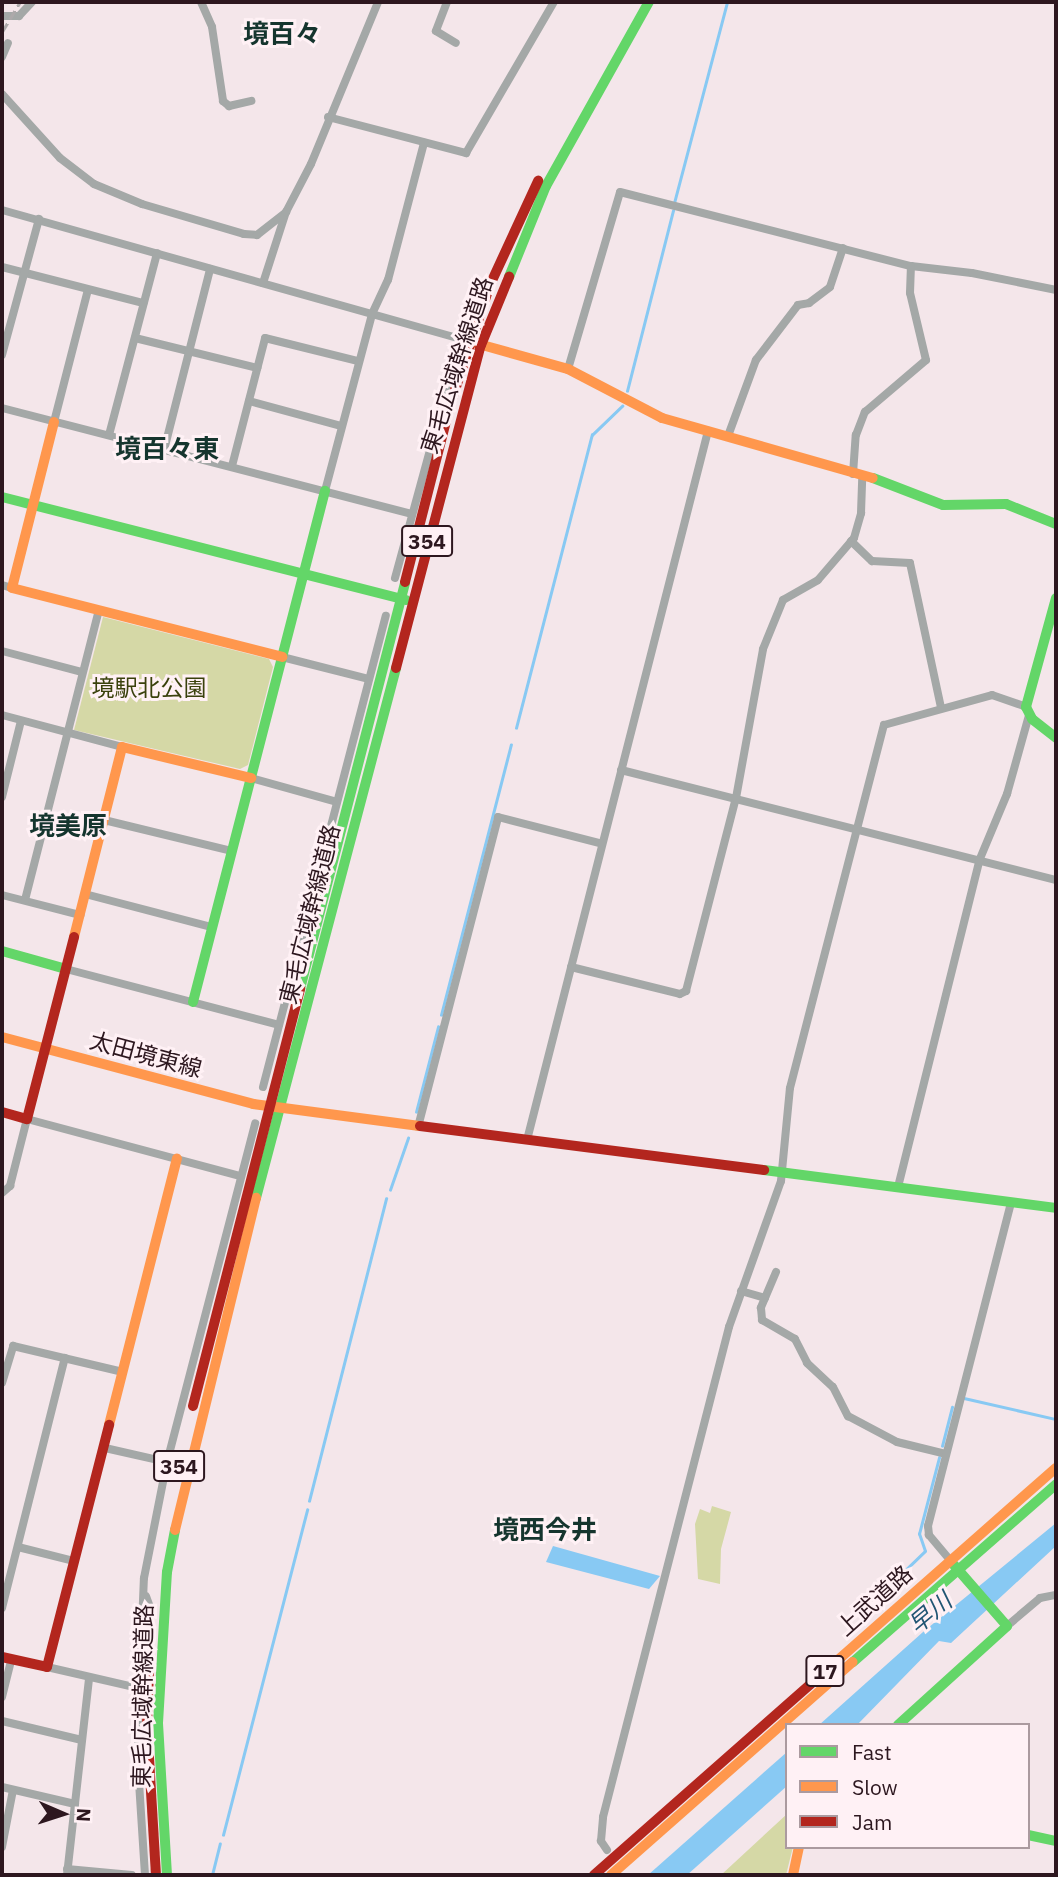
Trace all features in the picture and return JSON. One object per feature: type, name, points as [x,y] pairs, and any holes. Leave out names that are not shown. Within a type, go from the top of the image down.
[{"type":"main road","name":"東毛広域幹線道路","points":[[167,1875],[158,1723],[167,1572],[192,1451],[281,1109],[406,600],[415,544],[469,341],[538,181],[639,2]]},
{"type":"main road","name":"東毛広域幹線道路","points":[[156,1875],[147,1724],[153,1615],[167,1516],[268,1107],[370,719],[481,345],[546,186],[649,2]]},
{"type":"main road","points":[[469,341],[568,369],[638,408],[857,475],[943,505],[1006,505],[1056,524]]},
{"type":"main road","points":[[54,422],[34,505],[7,587],[282,657]]},
{"type":"main road","points":[[192,1002],[325,491]]},
{"type":"main road","points":[[2,496],[406,600]]},
{"type":"main road","points":[[1056,598],[1027,710],[1056,738]]},
{"type":"main road","points":[[2,1112],[27,1119],[122,747],[251,778]]},
{"type":"main road","points":[[2,951],[66,969]]},
{"type":"main road","name":"太田境東線","points":[[2,1037],[268,1107],[1056,1208]]},
{"type":"main road","points":[[6,1658],[47,1667],[177,1158]]},
{"type":"main road","name":"上武道路","points":[[594,1875],[1056,1468]]},
{"type":"main road","name":"上武道路","points":[[788,1723],[962,1574],[1056,1484]]},
{"type":"main road","points":[[900,1723],[1007,1626],[950,1560]]},
{"type":"main road","name":"上武道路","points":[[611,1875],[785,1726]]},
{"type":"main road","points":[[1030,1835],[1056,1841]]},
{"type":"main road","points":[[793,1875],[799,1849]]},
{"type":"street","points":[[2,16],[19,16],[32,2]]},
{"type":"street","points":[[201,2],[212,27],[223,101],[229,106],[251,101]]},
{"type":"street","points":[[263,283],[286,212],[311,164],[328,117],[378,2]]},
{"type":"street","points":[[447,2],[436,31],[456,43]]},
{"type":"street","points":[[328,117],[424,144],[469,151],[554,2]]},
{"type":"street","points":[[2,57],[8,43]]},
{"type":"street","points":[[2,94],[60,158],[94,184],[142,204],[244,234],[257,235],[286,212]]},
{"type":"street","points":[[325,491],[358,361],[372,314],[388,281],[424,144]]},
{"type":"street","points":[[568,369],[620,192],[911,266],[972,273],[1056,290]]},
{"type":"street","points":[[2,210],[469,341]]},
{"type":"street","points":[[2,355],[38,219]]},
{"type":"street","points":[[728,436],[756,360],[798,305],[809,303],[830,287],[843,248]]},
{"type":"street","points":[[109,435],[157,253]]},
{"type":"street","points":[[571,967],[684,994],[736,798],[758,671],[778,608],[786,597],[824,574],[851,541],[861,513],[856,435],[865,412],[926,360],[910,293],[911,266]]},
{"type":"street","points":[[2,267],[143,303]]},
{"type":"street","points":[[164,450],[210,269]]},
{"type":"street","points":[[54,422],[88,290]]},
{"type":"street","points":[[135,338],[257,368]]},
{"type":"street","points":[[232,466],[265,338],[358,361]]},
{"type":"street","points":[[395,578],[426,455],[456,355]]},
{"type":"street","points":[[248,401],[341,426]]},
{"type":"street","points":[[2,408],[411,514]]},
{"type":"street","points":[[527,1140],[599,843],[621,770],[708,431]]},
{"type":"street","points":[[426,455],[441,448]]},
{"type":"street","points":[[406,533],[415,544]]},
{"type":"street","points":[[851,541],[872,561],[910,563],[942,707]]},
{"type":"street","points":[[25,900],[99,610]]},
{"type":"street","points":[[263,1087],[386,616]]},
{"type":"street","points":[[2,651],[82,672]]},
{"type":"street","points":[[282,657],[368,679]]},
{"type":"street","points":[[607,1850],[601,1841],[603,1817],[741,1290],[783,1173],[790,1088],[884,725],[942,707],[998,695],[1027,710],[1007,794],[979,861],[898,1186]]},
{"type":"street","points":[[2,715],[122,747]]},
{"type":"street","points":[[356,729],[370,719]]},
{"type":"street","points":[[2,797],[21,721]]},
{"type":"street","points":[[621,770],[859,828],[1056,880]]},
{"type":"street","points":[[251,778],[337,802]]},
{"type":"street","points":[[418,1127],[498,817],[599,843]]},
{"type":"street","points":[[104,820],[232,851]]},
{"type":"street","points":[[85,894],[212,928]]},
{"type":"street","points":[[2,895],[80,915]]},
{"type":"street","points":[[296,960],[302,982]]},
{"type":"street","points":[[66,969],[279,1025]]},
{"type":"street","points":[[2,1193],[10,1186],[27,1119],[240,1176]]},
{"type":"street","points":[[145,1875],[138,1786],[138,1688],[143,1590],[167,1462],[255,1123]]},
{"type":"street","points":[[950,1560],[928,1532],[1011,1202]]},
{"type":"street","points":[[214,1280],[229,1264]]},
{"type":"street","points":[[776,1272],[765,1298],[762,1320],[795,1339],[807,1363],[833,1387],[848,1416],[897,1441],[946,1454]]},
{"type":"street","points":[[741,1290],[765,1298]]},
{"type":"street","points":[[2,1383],[13,1346],[123,1372]]},
{"type":"street","points":[[2,1608],[5,1582],[18,1547],[65,1358]]},
{"type":"street","points":[[104,1448],[167,1462]]},
{"type":"street","points":[[18,1547],[74,1561]]},
{"type":"street","points":[[143,1590],[153,1615]]},
{"type":"street","points":[[1007,1626],[1040,1598],[1056,1595]]},
{"type":"street","points":[[2,1697],[6,1658]]},
{"type":"street","points":[[47,1667],[138,1688]]},
{"type":"street","points":[[89,1678],[67,1872],[132,1875]]},
{"type":"street","points":[[2,1721],[82,1740]]},
{"type":"street","points":[[2,1787],[75,1804]]},
{"type":"street","points":[[2,1847],[13,1790]]},
{"type":"green space","name":"境駅北公園","points":[[103,617],[269,659],[273,667],[248,765],[240,769],[74,730]]},
{"type":"green space","points":[[712,1506],[731,1512],[721,1549],[720,1584],[698,1579],[695,1524],[700,1509],[710,1513]]},
{"type":"green space","points":[[785,1816],[785,1849],[792,1849],[786,1875],[721,1875]]},
{"type":"water","points":[[1056,1523],[1056,1546],[951,1643],[939,1641],[859,1723],[821,1723],[923,1632]]},
{"type":"water","points":[[553,1546],[660,1576],[649,1589],[546,1562]]},
{"type":"water","points":[[785,1754],[785,1788],[687,1875],[648,1875]]},
{"type":"waterway","points":[[674,203],[727,2]]},
{"type":"waterway","points":[[627,391],[673,211]]},
{"type":"waterway","points":[[516,728],[592,435],[622,406]]},
{"type":"waterway","points":[[441,1015],[511,745]]},
{"type":"waterway","points":[[416,1112],[438,1027]]},
{"type":"waterway","points":[[390,1190],[408,1138]]},
{"type":"waterway","points":[[309,1501],[386,1199]]},
{"type":"waterway","points":[[964,1398],[1056,1419]]},
{"type":"waterway","points":[[942,1446],[952,1407]]},
{"type":"waterway","points":[[889,1595],[891,1584],[925,1551],[919,1534],[939,1458]]},
{"type":"waterway","points":[[223,1835],[307,1510]]},
{"type":"waterway","points":[[212,1875],[220,1844]]},
{"type":"railway","points":[[2,32],[20,2]]},
{"type":"traffic: fast","points":[[509,277],[546,186],[649,2]]},
{"type":"traffic: fast","points":[[873,478],[943,505],[1006,504],[1056,524]]},
{"type":"traffic: fast","points":[[193,1002],[325,491]]},
{"type":"traffic: fast","points":[[2,497],[406,600]]},
{"type":"traffic: fast","points":[[300,989],[405,582]]},
{"type":"traffic: fast","points":[[1056,598],[1026,707],[1032,719],[1056,738]]},
{"type":"traffic: fast","points":[[256,1198],[396,668]]},
{"type":"traffic: fast","points":[[2,951],[66,969]]},
{"type":"traffic: fast","points":[[764,1170],[1056,1208]]},
{"type":"traffic: fast","points":[[853,1662],[1056,1484]]},
{"type":"traffic: fast","points":[[167,1875],[158,1723],[167,1572],[175,1530]]},
{"type":"traffic: fast","points":[[900,1723],[1007,1626],[954,1565]]},
{"type":"traffic: fast","points":[[1030,1835],[1056,1841]]},
{"type":"traffic: slow","points":[[475,343],[568,369],[662,418],[873,478]]},
{"type":"traffic: slow","points":[[54,422],[12,588],[282,657]]},
{"type":"traffic: slow","points":[[74,937],[122,747],[251,778]]},
{"type":"traffic: slow","points":[[2,1037],[253,1104],[420,1126]]},
{"type":"traffic: slow","points":[[109,1425],[177,1159]]},
{"type":"traffic: slow","points":[[175,1530],[256,1198]]},
{"type":"traffic: slow","points":[[830,1667],[1056,1468]]},
{"type":"traffic: slow","points":[[611,1875],[853,1662]]},
{"type":"traffic: slow","points":[[793,1875],[799,1849]]},
{"type":"traffic: jam","points":[[405,582],[451,402],[490,285],[538,181]]},
{"type":"traffic: jam","points":[[396,668],[481,345],[509,277]]},
{"type":"traffic: jam","points":[[2,1112],[27,1119],[74,937]]},
{"type":"traffic: jam","points":[[193,1406],[300,989]]},
{"type":"traffic: jam","points":[[420,1126],[764,1170]]},
{"type":"traffic: jam","points":[[2,1657],[47,1667],[109,1425]]},
{"type":"traffic: jam","points":[[594,1875],[830,1667]]},
{"type":"traffic: jam","points":[[149,1670],[147,1724],[156,1875]]},
{"type":"district","name":"境百々","points":[[282,34]]},
{"type":"district","name":"境百々東","points":[[167,449]]},
{"type":"district","name":"境美原","points":[[68,826]]},
{"type":"district","name":"境西今井","points":[[545,1530]]},
{"type":"water label","name":"早川","points":[[930,1613]]}]
